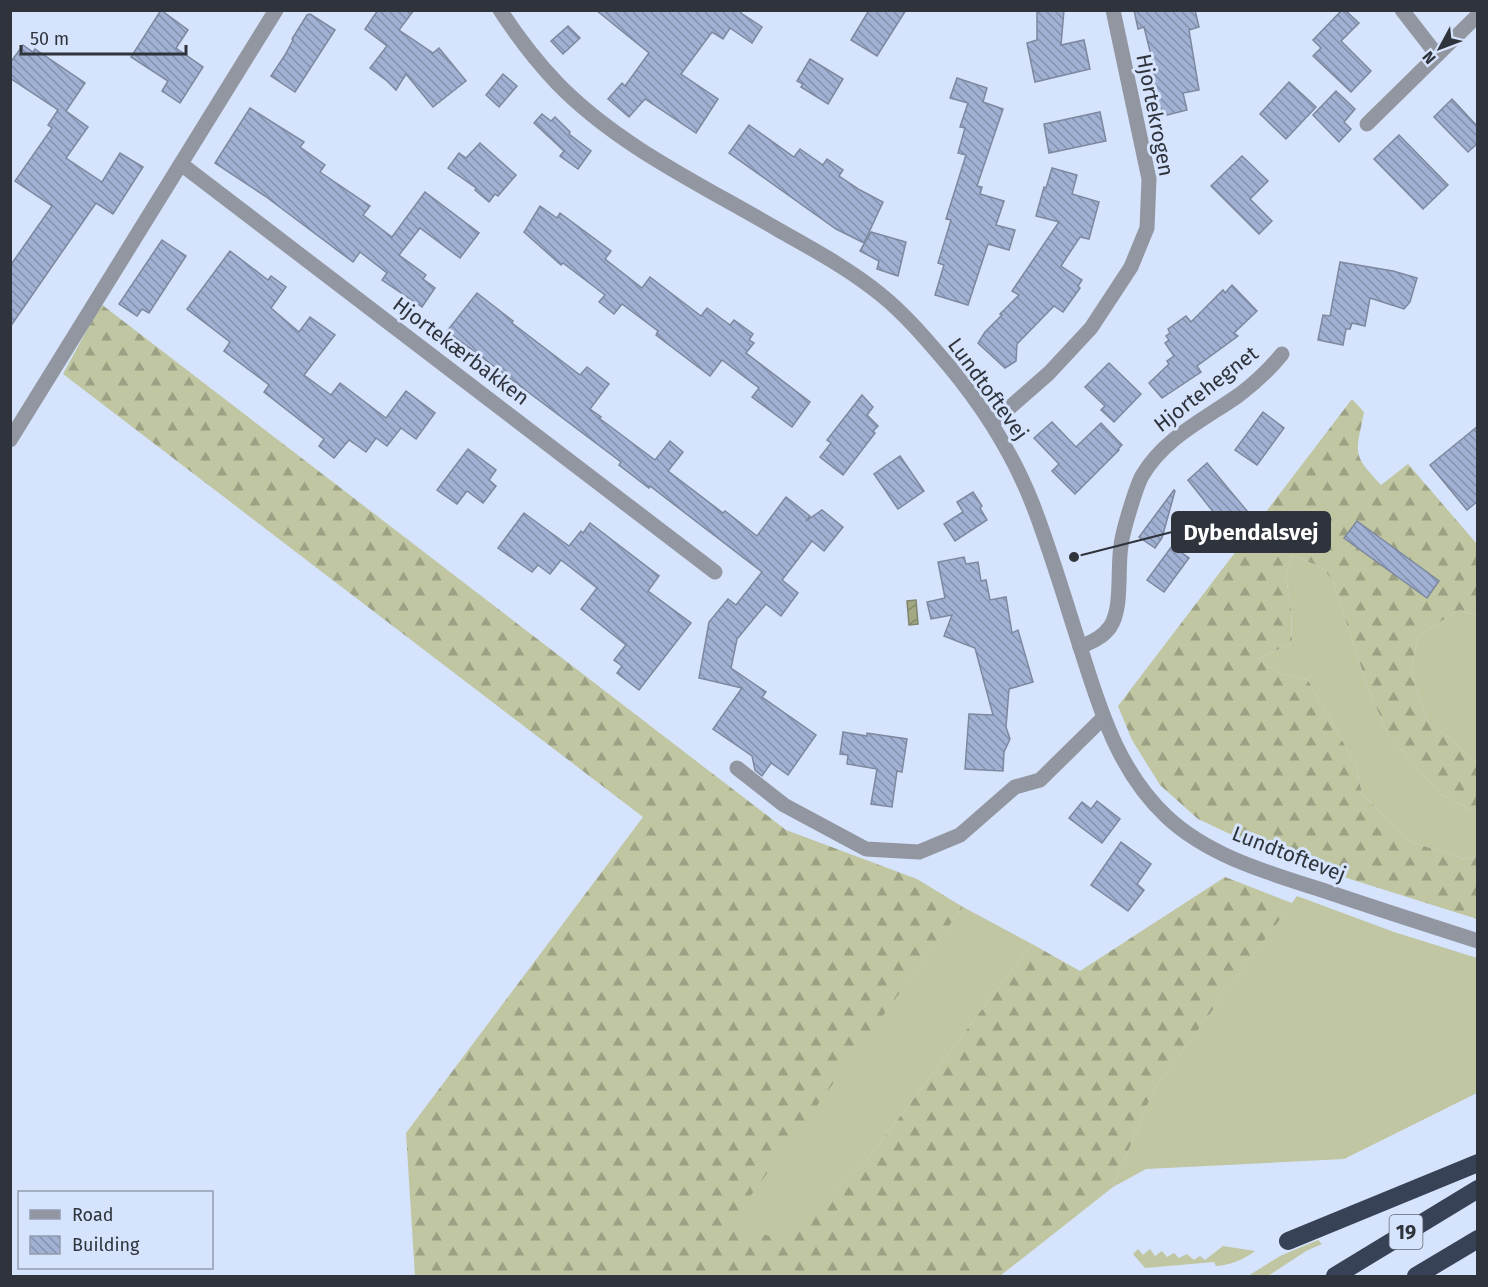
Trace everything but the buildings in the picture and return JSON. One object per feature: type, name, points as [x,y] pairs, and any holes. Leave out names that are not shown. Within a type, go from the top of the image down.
[{"type":"highway","points":[[1288,1241],[1478,1163]]},
{"type":"highway","name":"19","points":[[1335,1276],[1478,1189]]},
{"type":"highway","name":"19","points":[[1416,1276],[1478,1239]]},
{"type":"highway","points":[[1422,1276],[1442,1260]]},
{"type":"street","points":[[10,440],[276,10]]},
{"type":"street","name":"Lundtoftevej","points":[[500,10],[523,45],[559,85],[603,123],[654,157],[846,269],[901,312],[943,359],[992,423],[1016,466],[1033,505],[1111,738],[1149,798],[1167,818],[1189,835],[1246,864],[1478,941]]},
{"type":"street","name":"Hjortekrogen","points":[[992,423],[1049,373],[1090,328],[1131,267],[1147,228],[1149,179],[1113,10]]},
{"type":"street","points":[[1402,10],[1437,55]]},
{"type":"street","points":[[1367,124],[1478,15]]},
{"type":"street","name":"Hjortekærbakken","points":[[181,164],[715,572]]},
{"type":"street","name":"Hjortehegnet","points":[[1080,647],[1102,636],[1111,626],[1116,614],[1121,545],[1141,478],[1154,459],[1170,443],[1268,371],[1282,354]]},
{"type":"street","points":[[737,768],[784,805],[866,849],[919,852],[960,834],[1015,787],[1040,780],[1103,718]]},
{"type":"green space","points":[[101,304],[786,830],[917,879],[963,907],[729,1225],[773,1237],[863,1165],[1032,944],[1080,971],[1225,877],[1292,903],[1154,1089],[1113,1187],[1000,1276],[415,1276],[406,1133],[643,817],[63,374]]},
{"type":"green space","points":[[1352,399],[1364,412],[1358,452],[1360,459],[1371,474],[1381,485],[1408,464],[1477,544],[1477,616],[1460,610],[1418,635],[1411,672],[1427,720],[1477,762],[1477,813],[1440,794],[1388,734],[1368,688],[1332,579],[1321,567],[1292,555],[1286,577],[1291,606],[1292,643],[1258,659],[1277,673],[1308,680],[1356,765],[1362,794],[1411,842],[1465,859],[1477,857],[1477,919],[1277,856],[1198,819],[1160,785],[1132,740],[1118,706]],"holes":[[[1357,521],[1439,581],[1427,598],[1344,538]]]},
{"type":"green space","points":[[1292,555],[1321,567],[1332,579],[1368,688],[1388,734],[1440,794],[1477,813],[1477,857],[1465,859],[1411,842],[1362,794],[1356,765],[1308,680],[1277,673],[1258,659],[1292,643],[1291,606],[1286,577]]},
{"type":"green space","points":[[1460,610],[1477,616],[1477,762],[1427,720],[1411,672],[1418,635]]},
{"type":"green space","points":[[1297,896],[1394,932],[1477,958],[1477,1093],[1344,1159],[1146,1169],[1113,1187],[1154,1089]]},
{"type":"green space","points":[[963,907],[1032,944],[863,1165],[773,1238],[728,1225]]},
{"type":"green space","points":[[1318,1240],[1322,1244],[1306,1251],[1268,1276],[1248,1276],[1280,1256]]},
{"type":"green space","points":[[1223,1246],[1255,1251],[1236,1262],[1216,1266],[1214,1262],[1145,1268],[1133,1254],[1138,1249],[1143,1255],[1150,1249],[1155,1256],[1162,1251],[1167,1257],[1174,1253],[1179,1258],[1187,1254],[1194,1260],[1200,1256],[1205,1260]]},
{"type":"water","points":[[916,600],[918,624],[909,625],[907,601]]},
{"type":"place","name":"Dybendalsvej","points":[[1074,557]]}]
